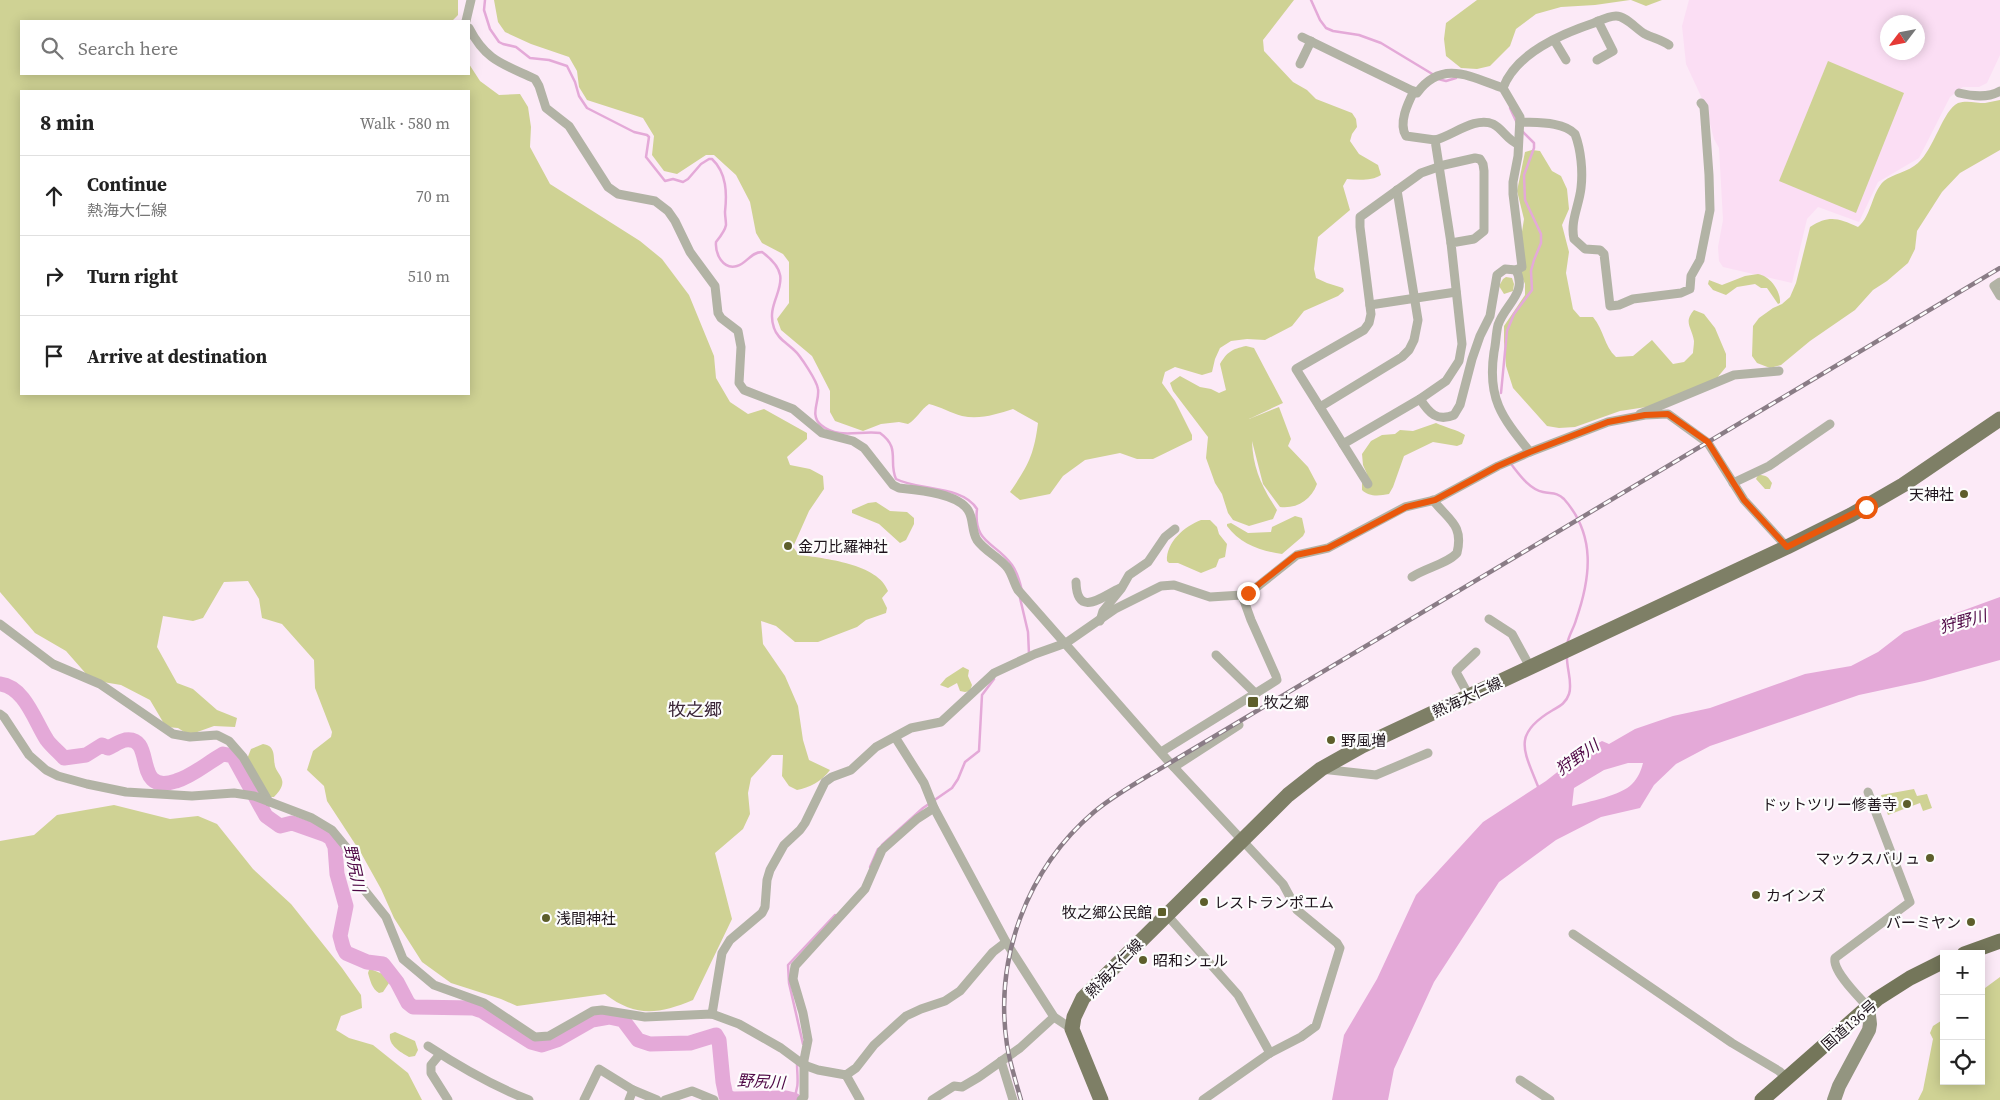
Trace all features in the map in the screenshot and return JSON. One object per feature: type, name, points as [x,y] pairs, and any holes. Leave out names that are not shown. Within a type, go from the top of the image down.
[{"type":"highway","points":[[1975,950],[2000,941]]},
{"type":"highway","name":"国道136号","points":[[1762,1100],[1868,1007],[1910,978],[1940,963]]},
{"type":"main road","name":"熱海大仁線","points":[[1072,1029],[1074,1016],[1084,998],[1242,839],[1288,795],[1321,769],[1362,746],[1787,547],[1851,515],[1903,485],[2000,418]]},
{"type":"main road","points":[[1834,1100],[1839,1086],[1869,1030],[1868,1007]]},
{"type":"main road","points":[[1072,1029],[1101,1100]]},
{"type":"street","points":[[466,20],[471,0]]},
{"type":"street","points":[[1503,88],[1510,74],[1524,59],[1554,40],[1598,21],[1618,16],[1646,35],[1669,45]]},
{"type":"street","points":[[1597,60],[1613,51],[1598,21]]},
{"type":"street","points":[[470,30],[476,41],[491,59],[535,79],[546,108],[569,126],[608,187],[618,194],[655,201],[668,211],[690,252],[715,286],[718,313],[721,318],[738,332],[741,347],[739,383],[744,390],[793,409],[822,433],[858,444],[864,448],[893,485],[899,488],[948,497],[964,506],[970,513],[976,538],[984,548],[1005,565],[1018,590],[1174,767],[1283,884],[1297,910],[1332,938],[1340,948],[1316,1026],[1301,1037],[1270,1053],[1202,1100]]},
{"type":"street","points":[[1302,37],[1417,93],[1433,77],[1445,72],[1468,76],[1503,88],[1517,110],[1520,122],[1513,194],[1522,267],[1516,270],[1505,269],[1497,275],[1490,316],[1480,336],[1457,411],[1454,415],[1447,418],[1430,414],[1420,399]]},
{"type":"street","points":[[1554,40],[1566,60]]},
{"type":"street","points":[[1300,64],[1311,41]]},
{"type":"street","points":[[1414,91],[1406,108],[1404,134],[1410,137],[1435,140],[1448,136],[1462,128],[1487,123],[1494,125],[1510,140],[1518,144]]},
{"type":"street","points":[[1959,93],[1994,95],[2000,91]]},
{"type":"street","points":[[1520,122],[1563,127],[1571,129],[1575,134],[1582,174],[1573,224],[1574,239],[1585,249],[1600,250],[1604,254],[1610,306],[1619,305],[1633,299],[1681,293],[1690,289],[1691,276],[1700,260],[1710,210],[1707,137],[1704,107],[1701,103]]},
{"type":"street","points":[[1343,444],[1420,399],[1446,381],[1459,360],[1462,344],[1460,312],[1435,140]]},
{"type":"street","points":[[1368,484],[1296,369],[1364,330],[1369,323],[1372,314],[1360,217],[1421,173],[1475,158],[1480,159],[1484,171],[1484,231],[1474,239],[1451,243]]},
{"type":"street","points":[[1320,407],[1395,362],[1409,350],[1417,330],[1418,320],[1415,299],[1397,190]]},
{"type":"street","points":[[1516,270],[1521,287],[1498,325],[1492,365],[1492,383],[1495,398],[1501,411],[1512,430],[1530,452]]},
{"type":"street","points":[[2000,282],[1994,286],[2000,296]]},
{"type":"street","points":[[1370,305],[1456,292]]},
{"type":"street","points":[[1637,416],[1734,375],[1779,371]]},
{"type":"street","points":[[712,1014],[722,953],[730,940],[762,913],[765,907],[767,880],[770,870],[784,844],[805,823],[825,782],[832,777],[851,770],[876,747],[912,728],[941,722],[994,673],[1066,643],[1115,609],[1166,584],[1185,588],[1210,597],[1242,595],[1253,590],[1296,555],[1328,548],[1406,507],[1433,500],[1498,466],[1530,452],[1608,422],[1637,416],[1664,414],[1673,417],[1708,442],[1744,500],[1787,547]]},
{"type":"street","points":[[1733,483],[1769,466],[1830,424]]},
{"type":"street","points":[[1412,577],[1452,558],[1457,553],[1459,534],[1451,518],[1433,500]]},
{"type":"street","points":[[1100,621],[1107,606],[1129,575],[1148,562],[1165,537],[1175,529]]},
{"type":"street","points":[[1076,582],[1079,596],[1088,603],[1096,601],[1122,587]]},
{"type":"street","points":[[1161,752],[1277,680],[1242,595]]},
{"type":"street","points":[[1489,619],[1512,634],[1530,667]]},
{"type":"street","points":[[0,624],[53,664],[100,684],[173,734],[190,737],[216,736],[229,741],[243,757],[269,802]]},
{"type":"street","points":[[1469,696],[1456,672],[1476,652]]},
{"type":"street","points":[[1216,655],[1256,694]]},
{"type":"street","points":[[0,714],[4,717],[29,756],[46,770],[58,776],[126,792],[192,796],[234,793],[254,796],[312,818],[332,830],[341,838],[362,887],[386,917],[403,959],[420,974],[441,988],[484,1003],[535,1037],[548,1036],[593,1011],[602,1010],[645,1017],[712,1014],[739,1024],[800,1062],[818,1070],[846,1075],[856,1068],[874,1045],[906,1016],[946,1001],[960,991],[992,952],[1006,942]]},
{"type":"street","points":[[1174,767],[1239,725]]},
{"type":"street","points":[[895,737],[924,784],[932,804],[1006,942],[1054,1017],[1072,1029]]},
{"type":"street","points":[[1321,769],[1376,775],[1428,753]]},
{"type":"street","points":[[1868,792],[1910,902],[1835,958],[1834,963],[1838,972],[1868,1007]]},
{"type":"street","points":[[801,1100],[804,1097],[800,1062],[808,1048],[808,1033],[793,979],[795,966],[865,889],[882,850],[932,804]]},
{"type":"street","points":[[1166,914],[1238,995],[1270,1053]]},
{"type":"street","points":[[1573,934],[1732,1043],[1779,1071],[1787,1078]]},
{"type":"street","points":[[932,1100],[954,1086],[962,1087],[968,1084],[1020,1048],[1054,1017]]},
{"type":"street","points":[[428,1046],[454,1060],[472,1074],[529,1100]]},
{"type":"street","points":[[440,1054],[431,1065],[430,1073],[448,1100]]},
{"type":"street","points":[[1001,1061],[1013,1100]]},
{"type":"street","points":[[584,1100],[599,1069],[634,1090],[657,1100]]},
{"type":"street","points":[[846,1075],[860,1100]]},
{"type":"street","points":[[1520,1080],[1550,1100]]},
{"type":"street","points":[[629,1100],[634,1090]]},
{"type":"street","points":[[665,1100],[682,1097],[696,1091],[714,1100]]},
{"type":"shaded area","points":[[1689,0],[2000,0],[2000,55],[1987,83],[1979,87],[1963,87],[1950,97],[1919,158],[1878,182],[1859,222],[1818,207],[1807,219],[1792,283],[1723,267],[1719,261],[1718,247],[1723,220],[1719,148],[1714,139],[1705,105],[1686,64],[1682,26]]},
{"type":"green space","points":[[0,0],[458,0],[458,15],[453,20],[20,20],[20,75],[470,75],[470,66],[480,81],[499,95],[520,94],[528,107],[531,127],[530,147],[550,184],[640,241],[662,259],[689,295],[714,356],[716,378],[730,402],[748,414],[764,409],[807,433],[807,439],[787,457],[790,465],[810,469],[823,476],[824,489],[809,511],[793,547],[799,555],[849,564],[874,574],[883,582],[888,591],[882,598],[887,608],[886,613],[866,620],[857,627],[818,642],[795,642],[776,626],[761,621],[763,644],[785,676],[798,706],[803,740],[809,760],[830,770],[815,783],[797,790],[789,786],[782,776],[783,755],[772,755],[751,778],[748,793],[750,814],[743,829],[715,853],[732,919],[693,1000],[658,1011],[638,1010],[627,1007],[605,994],[517,1006],[451,983],[422,962],[394,918],[381,889],[361,853],[327,801],[324,786],[307,770],[313,751],[331,737],[332,732],[315,688],[314,660],[282,624],[262,618],[259,599],[248,581],[224,582],[203,618],[193,621],[163,616],[157,647],[177,683],[193,689],[217,710],[237,718],[235,727],[214,726],[189,735],[178,728],[166,727],[150,700],[121,685],[97,681],[88,676],[66,651],[35,633],[0,592]]},
{"type":"green space","points":[[494,0],[1294,0],[1263,40],[1264,51],[1293,82],[1307,90],[1316,99],[1352,113],[1356,119],[1357,127],[1350,141],[1359,154],[1378,165],[1381,175],[1369,179],[1347,179],[1343,186],[1350,210],[1318,237],[1314,269],[1316,278],[1343,288],[1344,291],[1338,296],[1304,311],[1292,326],[1265,340],[1247,339],[1231,341],[1220,348],[1212,372],[1202,375],[1175,367],[1165,372],[1162,383],[1175,401],[1192,435],[1192,440],[1153,459],[1137,459],[1120,453],[1085,460],[1063,476],[1050,494],[1020,500],[1010,492],[1029,460],[1038,423],[1013,409],[988,416],[969,417],[929,404],[908,424],[899,422],[881,424],[863,431],[835,421],[830,412],[830,391],[812,356],[781,330],[777,319],[789,303],[789,262],[783,254],[762,243],[756,233],[750,202],[736,175],[714,155],[706,155],[677,174],[664,171],[652,155],[654,136],[643,118],[587,100],[579,87],[577,71],[569,57],[531,44],[505,32],[498,22]]},
{"type":"green space","points":[[1477,0],[1630,0],[1561,7],[1536,14],[1516,29],[1510,46],[1490,66],[1477,69],[1461,68],[1446,56],[1444,39],[1446,23]]},
{"type":"green space","points":[[1631,0],[1662,0],[1646,6]]},
{"type":"green space","points":[[1828,61],[1904,93],[1856,213],[1779,181]]},
{"type":"green space","points":[[2000,100],[2000,150],[1960,173],[1942,192],[1917,231],[1915,249],[1908,263],[1873,290],[1855,310],[1810,341],[1781,365],[1770,368],[1757,363],[1752,356],[1753,326],[1759,318],[1790,297],[1796,283],[1810,227],[1828,219],[1834,219],[1858,227],[1866,217],[1876,192],[1884,181],[1910,169],[1924,157],[1943,121],[1953,107],[1961,102],[1985,103]]},
{"type":"green space","points":[[1532,150],[1540,151],[1552,171],[1561,176],[1567,189],[1569,209],[1562,225],[1569,252],[1566,273],[1573,309],[1580,317],[1593,317],[1600,327],[1609,348],[1616,357],[1633,356],[1652,340],[1673,364],[1684,362],[1693,353],[1694,341],[1689,318],[1694,310],[1704,314],[1715,328],[1726,354],[1726,367],[1717,378],[1653,406],[1620,411],[1575,427],[1559,428],[1547,426],[1513,388],[1506,366],[1504,326],[1525,295],[1525,284],[1520,272],[1521,238],[1524,219],[1517,191],[1525,152]]},
{"type":"green space","points":[[1758,274],[1767,278],[1774,285],[1779,294],[1780,303],[1778,304],[1767,288],[1761,288],[1755,284],[1737,287],[1726,295],[1713,290],[1708,284],[1709,280],[1722,285],[1745,276]]},
{"type":"green space","points":[[1506,277],[1512,278],[1514,284],[1513,291],[1504,294],[1499,286]]},
{"type":"green space","points":[[1246,346],[1254,348],[1283,403],[1249,419],[1279,407],[1291,439],[1288,446],[1308,467],[1317,484],[1311,495],[1303,502],[1298,505],[1280,507],[1263,484],[1252,441],[1256,469],[1267,493],[1277,510],[1273,519],[1249,526],[1233,520],[1228,513],[1206,458],[1208,437],[1173,391],[1170,383],[1180,376],[1200,387],[1219,393],[1226,390],[1220,364],[1230,352]]},
{"type":"green space","points":[[1436,423],[1465,435],[1462,444],[1457,446],[1433,442],[1404,456],[1389,494],[1374,495],[1362,490],[1362,482],[1367,474],[1363,465],[1362,454],[1371,441],[1382,435],[1395,434],[1400,430],[1413,431]]},
{"type":"green space","points":[[1758,475],[1769,479],[1772,483],[1770,489],[1765,489],[1756,479]]},
{"type":"green space","points":[[876,502],[890,511],[907,512],[914,518],[914,524],[906,540],[900,543],[879,524],[852,513],[852,510],[868,503]]},
{"type":"green space","points":[[1295,516],[1302,518],[1305,532],[1303,536],[1282,554],[1252,546],[1238,538],[1227,526],[1227,524],[1231,523],[1248,533],[1271,532],[1272,527]]},
{"type":"green space","points":[[1201,520],[1210,520],[1217,527],[1219,534],[1227,544],[1225,557],[1219,559],[1216,567],[1201,573],[1178,563],[1169,563],[1167,561],[1168,554],[1173,541],[1189,526]]},
{"type":"green space","points":[[963,667],[969,670],[968,676],[972,685],[970,691],[960,691],[957,683],[948,688],[940,685],[946,678]]},
{"type":"green space","points":[[263,744],[272,749],[276,768],[282,780],[281,787],[274,797],[270,797],[247,759],[251,749]]},
{"type":"green space","points":[[1914,789],[1917,796],[1927,794],[1932,808],[1923,811],[1920,803],[1888,815],[1881,795]]},
{"type":"green space","points":[[114,805],[170,819],[198,816],[217,824],[253,869],[291,904],[361,995],[362,1008],[341,1016],[336,1030],[349,1038],[373,1045],[408,1073],[422,1100],[0,1100],[0,841],[34,835],[57,815]]},
{"type":"green space","points":[[369,970],[385,975],[389,983],[383,992],[379,993],[373,987],[368,973]]},
{"type":"green space","points":[[2000,977],[2000,1100],[1918,1100],[1923,1090],[1933,1039],[1930,1033],[1933,1026],[1940,1022],[1940,1085],[1985,1085],[1985,988]]},
{"type":"green space","points":[[395,1032],[415,1041],[418,1050],[415,1056],[409,1057],[393,1045],[390,1034]]},
{"type":"water","name":"狩野川","points":[[2000,597],[2000,660],[1924,681],[1859,695],[1710,746],[1676,764],[1654,785],[1640,808],[1601,817],[1556,840],[1499,882],[1434,982],[1394,1069],[1388,1100],[1332,1100],[1344,1035],[1377,979],[1416,895],[1483,822],[1546,781],[1584,751],[1602,741],[1609,744],[1635,729],[1673,716],[1710,708],[1805,674],[1851,666],[1878,652],[1904,632]],"holes":[[[1628,763],[1643,763],[1638,777],[1621,792],[1572,806],[1574,788],[1604,770]]]},
{"type":"waterway","points":[[485,0],[484,10],[490,29],[499,42],[516,47],[530,58],[549,60],[567,66],[579,96],[587,108],[634,132],[649,137],[646,157],[665,181],[673,179],[683,182],[701,164],[712,159],[721,171],[726,191],[726,225],[716,242],[719,256],[724,263],[732,267],[740,265],[758,252],[762,252],[774,262],[779,272],[780,281],[772,317],[775,332],[800,357],[815,380],[818,389],[815,412],[818,421],[828,430],[835,432],[850,434],[880,433],[892,449],[896,479],[905,483],[951,492],[970,501],[977,509],[977,521],[982,536],[1006,557],[1012,565],[1022,591]]},
{"type":"waterway","points":[[1311,0],[1320,20],[1326,28],[1359,35],[1381,43],[1434,75]]},
{"type":"waterway","points":[[1438,79],[1446,81],[1456,78]]},
{"type":"waterway","points":[[1510,108],[1517,123]]},
{"type":"waterway","points":[[1501,393],[1507,331],[1514,314],[1532,290],[1531,271],[1541,243],[1541,234],[1525,200],[1524,175],[1534,143],[1523,132]]},
{"type":"waterway","points":[[1511,464],[1533,488],[1556,494],[1564,499],[1574,513],[1586,542],[1588,557],[1585,588],[1567,645]]},
{"type":"waterway","points":[[1020,598],[1028,632],[1029,654]]},
{"type":"waterway","points":[[1539,789],[1526,754],[1526,736],[1539,719],[1560,706],[1568,697],[1570,685],[1567,655]]},
{"type":"waterway","points":[[882,845],[923,808],[952,788],[965,762],[979,751],[982,695],[994,679]]},
{"type":"waterway","name":"野尻川","points":[[0,684],[16,691],[23,698],[47,740],[64,758],[86,755],[102,745],[108,748],[121,741],[135,741],[140,746],[149,773],[154,780],[162,783],[176,781],[188,776],[223,754],[233,756],[266,816],[280,826],[292,823],[331,838],[335,847],[337,874],[346,906],[340,936],[343,947],[346,953],[367,962],[383,964],[397,982],[408,1003],[413,1007],[473,1008],[482,1011],[531,1042],[542,1045],[557,1040],[592,1020],[609,1017],[623,1020],[638,1040],[650,1044],[690,1043],[716,1035],[719,1040],[726,1096],[732,1099],[786,1098],[794,1100]]},
{"type":"waterway","points":[[870,867],[878,849]]},
{"type":"waterway","points":[[803,1044],[789,983],[788,965],[835,915]]},
{"type":"waterway","points":[[793,1099],[797,1086],[797,1063]]},
{"type":"railway","points":[[1021,1100],[1008,1052],[1004,1012],[1011,948],[1020,917],[1050,860],[1070,835],[1094,812],[1143,779],[2000,268]]},
{"type":"place","name":"天神社","points":[[1964,494]]},
{"type":"place","name":"金刀比羅神社","points":[[788,546]]},
{"type":"place","name":"牧之郷","points":[[1253,702]]},
{"type":"place","name":"野風増","points":[[1331,740]]},
{"type":"place","name":"ドットツリー修善寺","points":[[1907,804]]},
{"type":"place","name":"マックスバリュ","points":[[1930,858]]},
{"type":"place","name":"カインズ","points":[[1756,895]]},
{"type":"place","name":"レストランポエム","points":[[1204,902]]},
{"type":"place","name":"牧之郷公民館","points":[[1162,912]]},
{"type":"place","name":"浅間神社","points":[[546,918]]},
{"type":"place","name":"バーミヤン","points":[[1971,922]]},
{"type":"place","name":"昭和シェル","points":[[1143,960]]},
{"type":"district","name":"牧之郷","points":[[695,709]]},
{"type":"route","points":[[1248,593],[1296,555],[1328,548],[1356,531],[1406,507],[1435,500],[1498,466],[1608,422],[1637,416],[1668,414],[1708,442],[1744,500],[1787,547],[1866,507]]}]
